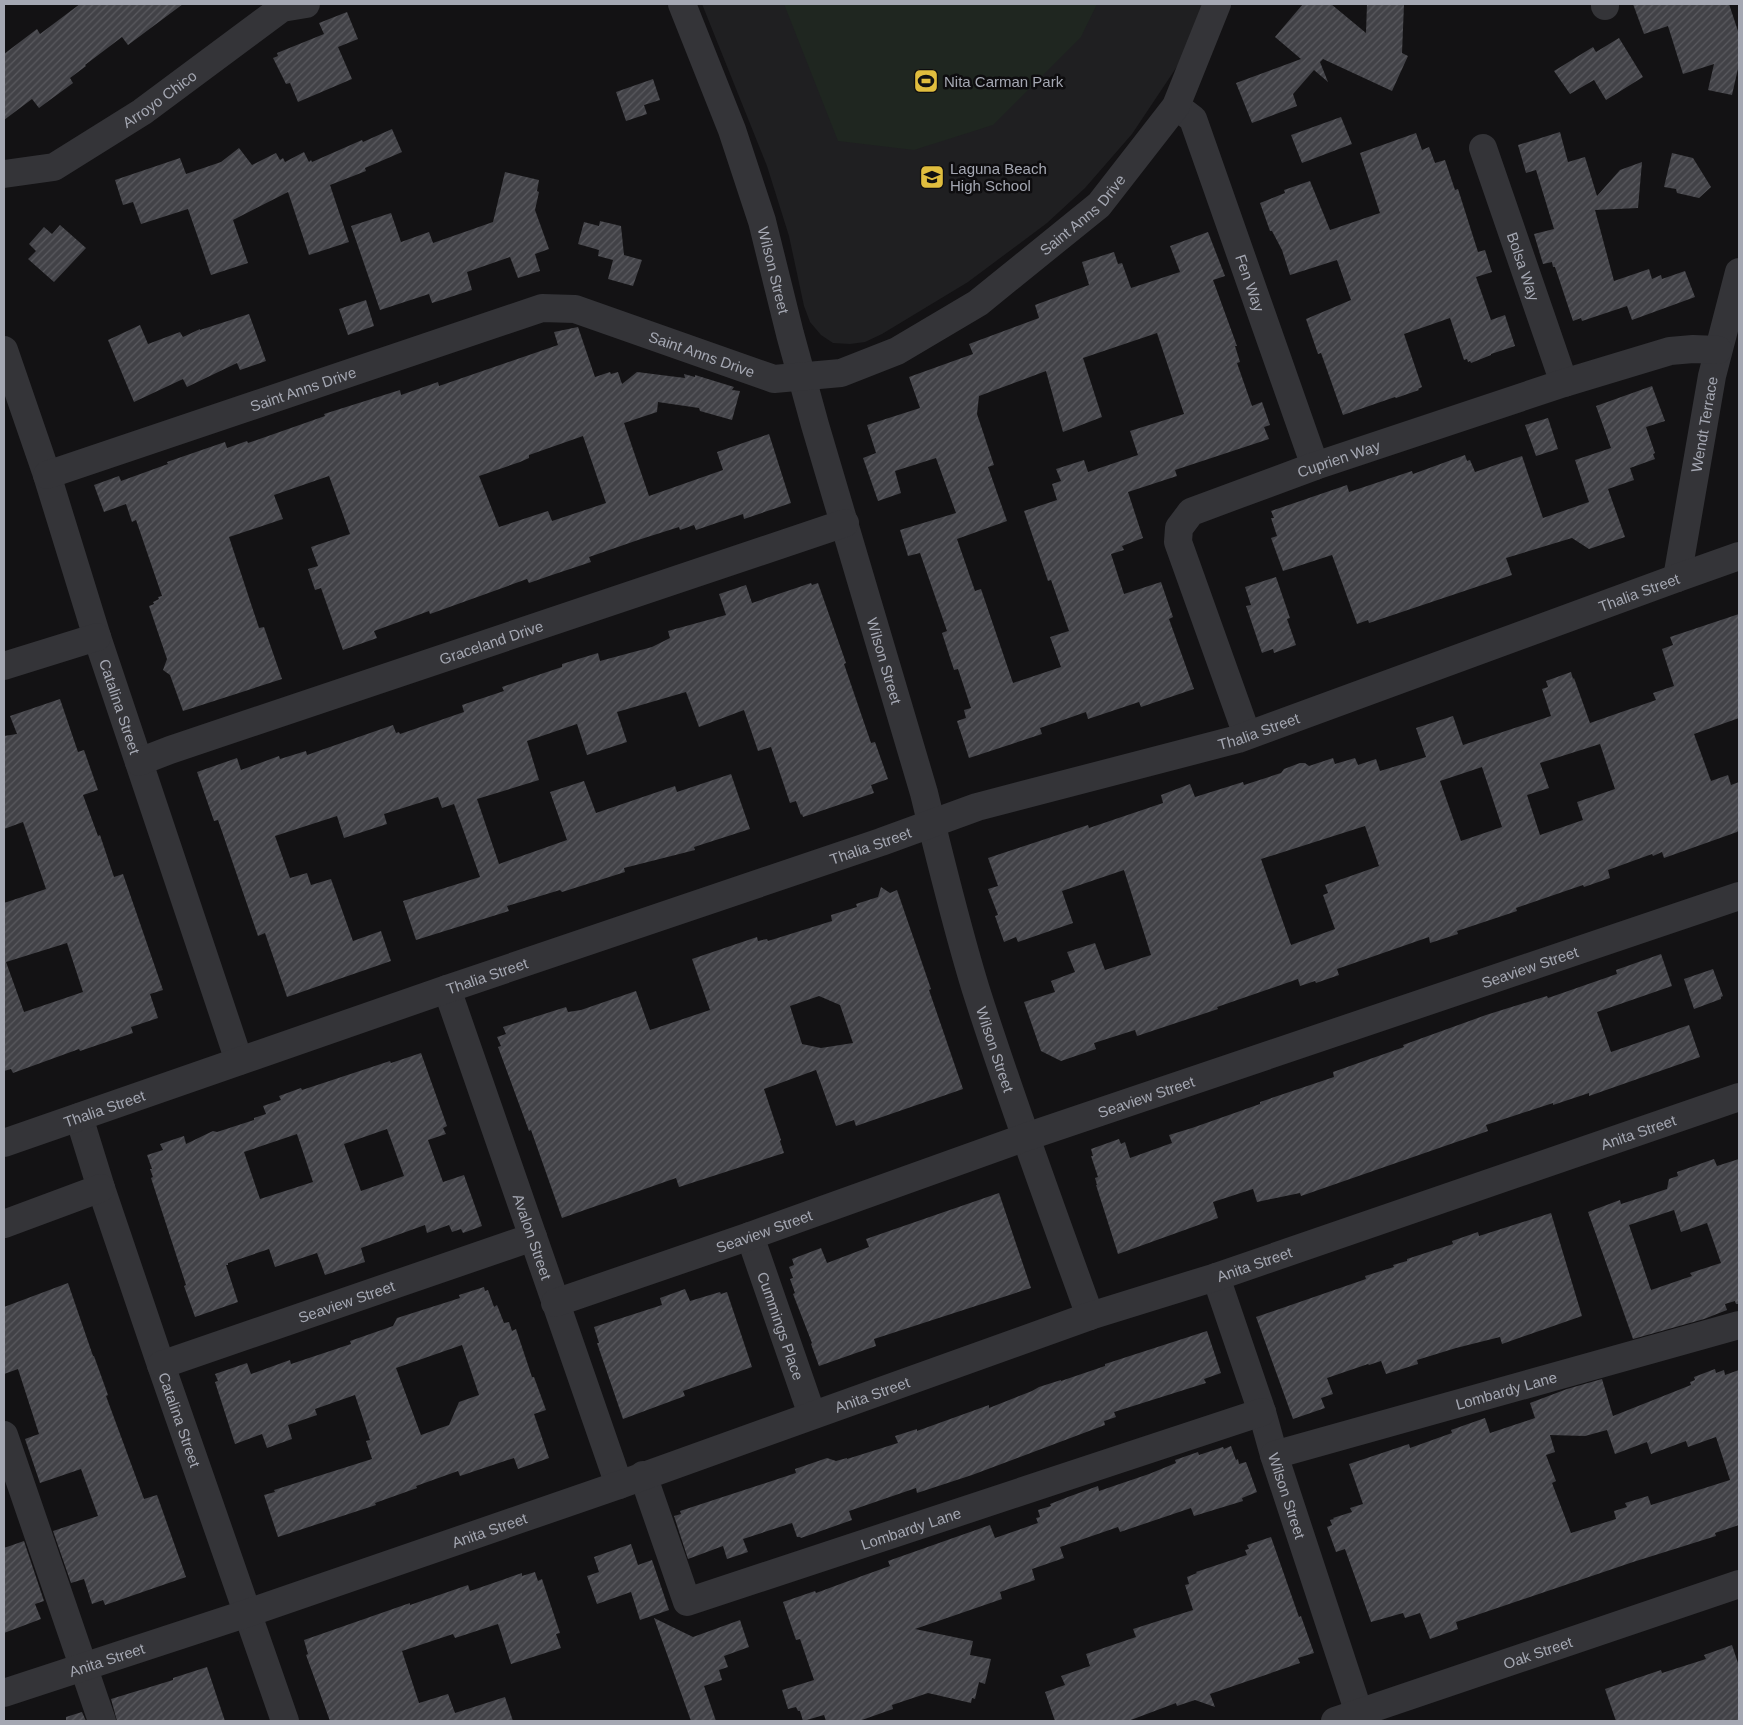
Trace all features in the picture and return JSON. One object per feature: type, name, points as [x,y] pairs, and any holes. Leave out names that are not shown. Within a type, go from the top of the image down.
[{"type":"street","name":"Arroyo Chico","points":[[4,174],[54,167],[142,112],[282,8],[306,4]]},
{"type":"street","name":"Wilson Street","points":[[682,4],[732,130],[762,221],[802,378],[924,792],[939,856],[976,990],[1090,1316]]},
{"type":"street","name":"Saint Anns Drive","points":[[47,475],[542,308],[575,309],[774,380],[841,373],[897,351],[978,303],[1099,206],[1176,106],[1217,4]]},
{"type":"street","name":"Fen Way","points":[[1176,106],[1193,119],[1315,466]]},
{"type":"street","name":"Bolsa Way","points":[[1483,148],[1564,383]]},
{"type":"street","name":"Wendt Terrace","points":[[1677,578],[1718,350],[1739,272]]},
{"type":"street","name":"Cuprien Way","points":[[1247,736],[1178,542],[1179,528],[1191,512],[1315,466],[1564,383],[1670,351],[1693,349],[1718,350]]},
{"type":"street","name":"Catalina Street","points":[[4,350],[47,475],[97,637],[238,1061]]},
{"type":"street","name":"Graceland Drive","points":[[139,762],[845,523]]},
{"type":"street","name":"Thalia Street","points":[[4,1143],[977,808],[1247,736],[1739,556]]},
{"type":"street","points":[[4,666],[97,637]]},
{"type":"street","name":"Seaview Street","points":[[555,1303],[750,1236],[1026,1137],[1739,896]]},
{"type":"street","name":"Avalon Street","points":[[448,989],[555,1303],[631,1480]]},
{"type":"street","name":"Anita Street","points":[[4,1693],[248,1613],[631,1480],[1090,1316],[1216,1277],[1739,1097]]},
{"type":"street","name":"Catalina Street","points":[[78,1117],[161,1366],[285,1721]]},
{"type":"street","points":[[4,1224],[101,1188]]},
{"type":"street","name":"Cummings Place","points":[[750,1236],[812,1415]]},
{"type":"street","name":"Seaview Street","points":[[161,1366],[533,1237]]},
{"type":"street","name":"Wilson Street","points":[[1216,1277],[1262,1412],[1347,1717]]},
{"type":"street","name":"Lombardy Lane","points":[[1274,1455],[1739,1325]]},
{"type":"street","name":"Lombardy Lane","points":[[631,1480],[687,1602],[1262,1412]]},
{"type":"street","points":[[4,1435],[102,1721]]},
{"type":"street","name":"Oak Street","points":[[1347,1717],[1739,1584]]},
{"type":"shaded area","name":"Laguna Beach High School","points":[[702,4],[1204,4],[1180,62],[1132,134],[1085,188],[1047,223],[968,282],[882,334],[865,342],[850,344],[833,343],[821,335],[810,322],[804,306],[789,236],[767,166]]},
{"type":"shaded area","name":"Nita Carman Park","points":[[784,4],[1097,4],[1081,37],[993,125],[914,150],[838,141]]},
{"type":"building","points":[[80,4],[183,4],[128,45],[122,37],[70,78],[73,83],[39,108],[32,99],[4,120],[4,54],[37,29],[40,34]]},
{"type":"building","points":[[1303,4],[1331,4],[1366,33],[1367,4],[1404,4],[1402,53],[1408,56],[1392,91],[1323,59],[1320,62],[1328,82],[1314,70],[1293,94],[1297,106],[1252,123],[1236,83],[1301,59],[1275,37]]},
{"type":"building","points":[[1633,4],[1729,4],[1739,34],[1739,64],[1732,95],[1708,90],[1714,64],[1683,74],[1668,26],[1644,34]]},
{"type":"building","points":[[347,12],[358,39],[338,47],[352,79],[298,102],[290,83],[286,84],[273,58],[278,56],[277,53],[324,34],[319,23]]},
{"type":"building","points":[[1619,38],[1643,77],[1606,100],[1594,80],[1570,94],[1554,71],[1593,47],[1596,52]]},
{"type":"building","points":[[653,79],[660,100],[644,105],[647,114],[626,121],[616,92]]},
{"type":"building","points":[[1341,117],[1352,144],[1302,163],[1291,135]]},
{"type":"building","points":[[392,129],[402,152],[365,168],[366,171],[330,185],[349,242],[309,255],[288,192],[233,220],[248,263],[211,275],[188,209],[141,224],[133,202],[123,205],[115,180],[180,158],[186,174],[221,162],[239,148],[252,165],[276,153],[280,160],[283,158],[285,162],[304,152],[309,162],[311,160],[312,162]]},
{"type":"building","points":[[1560,132],[1568,162],[1585,157],[1597,196],[1620,170],[1642,162],[1638,208],[1595,210],[1614,281],[1649,269],[1652,279],[1661,275],[1662,279],[1685,271],[1695,297],[1632,320],[1627,306],[1582,321],[1581,318],[1573,321],[1555,267],[1553,267],[1552,262],[1543,264],[1534,234],[1554,229],[1536,170],[1526,173],[1518,145]]},
{"type":"building","points":[[1416,133],[1422,150],[1429,147],[1435,163],[1445,160],[1455,190],[1458,189],[1478,252],[1485,250],[1492,272],[1476,277],[1491,320],[1505,315],[1515,346],[1471,363],[1467,359],[1464,360],[1450,318],[1404,334],[1422,387],[1419,390],[1343,415],[1321,353],[1318,354],[1306,319],[1351,300],[1337,260],[1290,275],[1282,250],[1272,231],[1270,231],[1260,203],[1285,193],[1284,190],[1310,181],[1330,230],[1380,213],[1360,153]]},
{"type":"building","points":[[1672,153],[1693,158],[1711,187],[1699,198],[1677,193],[1676,189],[1664,187]]},
{"type":"building","points":[[505,172],[539,180],[537,191],[539,192],[535,210],[549,249],[535,254],[540,271],[518,278],[510,257],[467,272],[472,290],[432,303],[429,294],[380,310],[351,226],[391,213],[401,242],[429,232],[433,243],[493,222]]},
{"type":"building","points":[[600,221],[621,226],[624,255],[642,260],[633,286],[608,279],[613,260],[598,256],[599,250],[578,244],[584,222],[599,226]]},
{"type":"building","points":[[60,225],[86,248],[54,282],[28,259],[36,251],[29,244],[44,227],[52,234]]},
{"type":"building","points":[[1208,232],[1225,276],[1213,280],[1237,346],[1235,346],[1240,362],[1237,363],[1252,406],[1262,402],[1270,425],[1264,427],[1269,439],[1175,470],[1177,476],[1128,492],[1143,538],[1122,546],[1124,550],[1111,554],[1124,594],[1161,582],[1173,617],[1169,619],[1194,689],[1141,707],[1139,702],[1088,719],[1086,712],[1040,728],[1042,734],[969,758],[957,721],[966,718],[964,710],[971,708],[958,669],[954,670],[942,633],[947,631],[920,553],[908,556],[900,530],[956,513],[936,458],[895,471],[901,493],[878,501],[863,458],[876,453],[867,425],[920,408],[909,377],[973,354],[969,344],[1039,318],[1035,305],[1089,285],[1082,262],[1114,252],[1118,264],[1122,263],[1131,288],[1180,272],[1170,246]],"holes":[[[1157,333],[1184,414],[1130,431],[1138,455],[1088,472],[1084,460],[1056,469],[1061,481],[1052,484],[1057,500],[1024,511],[1048,581],[1051,580],[1069,631],[1050,637],[1061,667],[1013,683],[981,589],[975,591],[957,539],[1007,521],[988,467],[994,465],[977,414],[979,396],[1046,371],[1063,432],[1102,417],[1083,358]]]},
{"type":"building","points":[[366,300],[374,326],[348,335],[339,309]]},
{"type":"building","points":[[249,314],[266,361],[240,370],[237,363],[187,387],[183,379],[134,402],[108,340],[140,325],[148,344],[180,332],[183,337],[200,329]]},
{"type":"building","points":[[578,327],[595,377],[610,372],[611,374],[618,372],[622,384],[637,372],[685,378],[684,374],[695,377],[695,375],[734,387],[732,390],[740,391],[732,420],[700,411],[699,408],[658,402],[657,412],[624,423],[649,496],[723,470],[717,452],[769,434],[791,503],[744,519],[743,514],[696,530],[694,525],[680,530],[679,527],[638,540],[589,557],[591,562],[529,583],[527,579],[430,614],[429,611],[374,631],[377,638],[343,650],[321,588],[315,590],[308,569],[318,566],[311,547],[350,534],[329,476],[274,495],[283,519],[229,537],[259,628],[264,627],[282,679],[183,711],[170,675],[163,670],[167,659],[149,606],[159,599],[158,597],[162,596],[136,520],[132,522],[126,504],[104,512],[94,485],[119,476],[121,481],[168,464],[167,462],[225,442],[227,448],[247,441],[248,443],[325,416],[324,414],[400,390],[401,395],[438,382],[439,386],[558,345],[554,332]],"holes":[[[583,436],[606,503],[552,521],[548,511],[499,527],[479,476],[520,462],[529,458],[529,455]]]},
{"type":"building","points":[[1652,386],[1665,421],[1646,427],[1655,453],[1653,454],[1655,459],[1630,468],[1634,480],[1608,489],[1625,537],[1589,549],[1572,538],[1506,558],[1512,575],[1369,623],[1368,620],[1357,624],[1332,555],[1283,571],[1271,538],[1277,536],[1271,518],[1274,518],[1271,511],[1347,485],[1349,492],[1412,471],[1413,474],[1465,455],[1467,461],[1470,460],[1475,472],[1522,456],[1543,518],[1589,502],[1575,460],[1611,448],[1596,406]]},
{"type":"building","points":[[1548,418],[1558,449],[1536,456],[1525,425]]},
{"type":"building","points":[[1276,577],[1290,618],[1287,619],[1296,645],[1274,653],[1273,649],[1262,653],[1246,606],[1251,605],[1245,587]]},
{"type":"building","points":[[811,583],[812,585],[818,583],[871,743],[875,742],[888,779],[871,785],[874,793],[803,817],[796,801],[790,803],[771,747],[758,751],[744,710],[699,727],[686,692],[617,712],[627,742],[587,755],[577,724],[527,741],[539,780],[477,799],[499,864],[567,840],[550,792],[584,781],[596,813],[675,786],[677,792],[731,774],[750,829],[694,847],[695,850],[624,868],[625,872],[562,892],[560,890],[507,906],[509,911],[416,940],[403,901],[480,877],[454,804],[442,808],[438,797],[384,814],[387,824],[344,838],[337,816],[275,836],[290,878],[307,873],[311,885],[331,879],[353,941],[381,931],[391,961],[287,997],[265,933],[258,936],[218,820],[214,821],[197,772],[237,758],[241,770],[279,756],[280,759],[306,751],[307,755],[393,725],[396,733],[399,732],[400,734],[464,712],[462,705],[504,691],[502,687],[562,667],[562,664],[598,653],[600,661],[652,647],[670,638],[668,631],[726,615],[719,594],[746,585],[752,603]]},
{"type":"building","points":[[1739,614],[1739,718],[1694,734],[1711,781],[1728,775],[1731,785],[1739,782],[1739,830],[1737,832],[1664,858],[1662,852],[1653,856],[1652,854],[1608,870],[1610,878],[1584,887],[1583,885],[1516,908],[1517,911],[1457,931],[1458,934],[1430,943],[1429,937],[1337,969],[1339,975],[1316,983],[1315,981],[1300,986],[1298,979],[1217,1007],[1218,1009],[1137,1036],[1135,1030],[1094,1043],[1096,1049],[1061,1061],[1041,1051],[1024,1002],[1055,992],[1051,981],[1075,972],[1067,952],[1095,943],[1105,970],[1151,955],[1124,870],[1062,891],[1073,923],[1018,942],[1016,937],[1004,942],[995,916],[998,915],[988,889],[998,886],[988,858],[1088,825],[1089,828],[1163,803],[1161,795],[1190,784],[1195,797],[1243,782],[1244,785],[1281,773],[1284,769],[1300,763],[1305,763],[1309,766],[1333,758],[1335,764],[1355,758],[1358,765],[1376,759],[1380,771],[1426,757],[1416,728],[1453,716],[1463,745],[1551,716],[1542,689],[1548,687],[1546,681],[1571,672],[1590,723],[1656,700],[1653,693],[1674,686],[1662,649],[1673,645],[1670,637]],"holes":[[[1600,744],[1615,789],[1577,802],[1583,820],[1540,835],[1527,795],[1549,788],[1540,763]],[[1482,767],[1502,827],[1461,841],[1440,781]],[[1365,826],[1379,866],[1325,885],[1328,893],[1323,895],[1335,929],[1291,945],[1261,859]]]},
{"type":"building","points":[[60,699],[78,752],[84,750],[98,790],[83,795],[98,836],[100,835],[114,877],[123,874],[163,990],[150,994],[158,1018],[131,1027],[133,1033],[80,1051],[79,1049],[13,1073],[11,1069],[4,1071],[4,903],[46,889],[23,822],[4,829],[4,736],[17,734],[10,716]],"holes":[[[67,943],[83,992],[24,1012],[6,962]]]},
{"type":"building","points":[[881,887],[890,893],[897,890],[963,1089],[856,1126],[854,1120],[836,1126],[816,1070],[764,1089],[784,1153],[679,1187],[676,1178],[562,1218],[531,1130],[529,1131],[498,1047],[501,1046],[497,1037],[506,1034],[503,1027],[566,1007],[568,1012],[581,1010],[636,991],[650,1030],[710,1010],[692,959],[757,937],[758,941],[767,939],[768,941],[832,921],[831,915],[857,907],[856,904],[878,897]],"holes":[[[819,996],[840,1005],[853,1043],[821,1048],[802,1044],[790,1006]]]},
{"type":"building","points":[[1661,954],[1672,986],[1597,1012],[1611,1052],[1689,1025],[1700,1057],[1589,1096],[1589,1093],[1553,1105],[1553,1103],[1486,1125],[1488,1131],[1301,1196],[1300,1193],[1257,1202],[1253,1189],[1213,1202],[1218,1218],[1118,1254],[1096,1185],[1095,1178],[1098,1177],[1091,1156],[1093,1156],[1091,1149],[1119,1139],[1121,1144],[1125,1142],[1130,1158],[1172,1143],[1169,1135],[1334,1077],[1333,1072],[1404,1047],[1403,1045],[1486,1015],[1547,996],[1548,998],[1617,974],[1616,970]]},
{"type":"building","points":[[1713,969],[1723,996],[1721,999],[1694,1009],[1684,979]]},
{"type":"building","points":[[421,1053],[447,1126],[443,1128],[446,1134],[428,1140],[443,1182],[464,1175],[482,1226],[463,1233],[461,1229],[452,1232],[449,1225],[427,1233],[425,1225],[361,1248],[365,1262],[325,1275],[317,1253],[275,1267],[269,1249],[226,1265],[238,1302],[195,1317],[151,1178],[153,1177],[150,1169],[152,1169],[147,1155],[163,1150],[160,1144],[184,1136],[186,1144],[213,1131],[217,1132],[254,1120],[254,1118],[266,1114],[263,1106],[281,1100],[279,1096],[390,1061],[391,1063]],"holes":[[[387,1129],[404,1176],[361,1191],[344,1144]],[[297,1134],[313,1182],[260,1199],[244,1152]]]},
{"type":"building","points":[[1714,1159],[1717,1166],[1739,1159],[1739,1304],[1736,1304],[1735,1301],[1725,1304],[1727,1310],[1704,1319],[1633,1339],[1588,1212],[1620,1200],[1621,1204],[1667,1189],[1669,1179],[1678,1176],[1677,1172]],"holes":[[[1674,1210],[1681,1232],[1707,1223],[1721,1263],[1690,1273],[1692,1276],[1651,1290],[1629,1225]]]},
{"type":"building","points":[[999,1193],[1031,1288],[874,1339],[876,1346],[819,1366],[793,1294],[795,1293],[790,1279],[793,1278],[789,1267],[794,1265],[792,1259],[821,1248],[827,1263],[869,1247],[866,1239]]},
{"type":"building","points":[[1551,1213],[1582,1316],[1502,1344],[1500,1337],[1456,1348],[1417,1360],[1418,1364],[1386,1374],[1381,1361],[1327,1378],[1333,1394],[1321,1398],[1325,1408],[1293,1419],[1256,1317],[1366,1279],[1365,1276],[1394,1267],[1393,1265],[1407,1261],[1407,1259],[1453,1244],[1452,1241],[1478,1232],[1479,1236]]},
{"type":"building","points":[[68,1283],[108,1395],[106,1396],[144,1499],[157,1495],[186,1577],[105,1605],[103,1600],[92,1604],[84,1579],[71,1583],[53,1531],[98,1516],[81,1469],[40,1483],[25,1439],[39,1434],[18,1369],[4,1374],[4,1307]]},
{"type":"building","points":[[484,1287],[485,1291],[488,1290],[494,1307],[497,1305],[504,1323],[509,1322],[512,1331],[516,1329],[532,1377],[534,1377],[546,1410],[534,1414],[549,1458],[518,1469],[514,1458],[460,1476],[458,1471],[375,1503],[376,1505],[278,1537],[264,1495],[275,1492],[274,1490],[372,1459],[366,1441],[370,1440],[355,1395],[315,1409],[317,1415],[288,1425],[292,1439],[267,1448],[262,1434],[235,1444],[215,1382],[218,1381],[215,1374],[247,1363],[251,1374],[290,1360],[291,1364],[351,1344],[350,1341],[393,1326],[397,1318],[460,1298],[459,1295]],"holes":[[[462,1345],[479,1395],[459,1402],[449,1425],[421,1435],[396,1368]]]},
{"type":"building","points":[[685,1289],[690,1301],[720,1292],[721,1294],[727,1292],[752,1367],[683,1391],[685,1396],[623,1419],[597,1343],[599,1343],[594,1327],[662,1305],[660,1298]]},
{"type":"building","points":[[1207,1331],[1221,1373],[1204,1379],[1206,1383],[1114,1412],[1116,1417],[1104,1421],[1105,1425],[972,1475],[917,1493],[916,1488],[849,1511],[852,1520],[801,1538],[797,1537],[792,1523],[743,1539],[748,1552],[727,1559],[723,1546],[688,1559],[674,1516],[681,1514],[680,1511],[796,1473],[795,1469],[827,1458],[836,1461],[847,1459],[898,1443],[895,1436],[917,1429],[917,1431],[989,1405],[989,1408],[1039,1387]]},
{"type":"building","points":[[1715,1369],[1716,1373],[1724,1370],[1725,1375],[1739,1370],[1739,1525],[1715,1533],[1716,1536],[1456,1622],[1458,1629],[1430,1639],[1420,1613],[1405,1618],[1403,1613],[1371,1622],[1345,1549],[1336,1552],[1327,1527],[1332,1525],[1330,1520],[1333,1518],[1352,1512],[1350,1508],[1363,1504],[1349,1464],[1409,1444],[1410,1448],[1452,1433],[1451,1430],[1485,1418],[1490,1433],[1535,1418],[1530,1403],[1567,1389],[1602,1379],[1613,1416],[1691,1385],[1690,1382],[1695,1380],[1694,1377]],"holes":[[[1607,1430],[1615,1454],[1647,1442],[1651,1454],[1686,1441],[1688,1447],[1716,1437],[1730,1480],[1651,1505],[1648,1496],[1625,1503],[1627,1507],[1614,1511],[1616,1519],[1571,1533],[1552,1483],[1556,1481],[1546,1455],[1555,1452],[1550,1435],[1585,1436]]]},
{"type":"building","points":[[1231,1446],[1239,1464],[1246,1462],[1257,1492],[1242,1498],[1243,1501],[1194,1516],[1191,1508],[1120,1532],[1118,1527],[1060,1547],[1064,1558],[1032,1569],[1035,1580],[1000,1592],[1002,1599],[915,1629],[973,1641],[970,1655],[991,1659],[985,1684],[979,1682],[975,1699],[972,1698],[971,1703],[928,1693],[892,1705],[893,1709],[859,1721],[826,1721],[824,1715],[803,1721],[800,1711],[796,1707],[788,1709],[782,1690],[814,1680],[800,1639],[796,1640],[783,1602],[815,1591],[816,1593],[890,1566],[888,1561],[990,1525],[995,1538],[1038,1523],[1036,1518],[1040,1517],[1038,1510],[1051,1506],[1050,1504],[1098,1486],[1099,1491],[1149,1474],[1176,1463],[1175,1460],[1198,1452],[1199,1455]]},
{"type":"building","points":[[1271,1537],[1299,1617],[1301,1616],[1314,1653],[1298,1658],[1300,1663],[1210,1694],[1215,1707],[1195,1700],[1177,1706],[1176,1703],[1128,1721],[1055,1721],[1045,1692],[1065,1685],[1061,1676],[1090,1666],[1086,1654],[1136,1637],[1133,1629],[1193,1610],[1185,1585],[1189,1584],[1187,1577],[1196,1572],[1247,1555],[1245,1550],[1249,1549],[1247,1545]]},
{"type":"building","points":[[24,1541],[44,1601],[35,1604],[41,1619],[4,1633],[4,1548]]},
{"type":"building","points":[[631,1544],[638,1565],[652,1560],[669,1610],[640,1620],[631,1592],[597,1604],[587,1576],[599,1572],[594,1557]]},
{"type":"building","points":[[535,1572],[538,1581],[542,1579],[560,1633],[556,1634],[561,1648],[511,1664],[498,1624],[455,1638],[453,1634],[402,1651],[419,1703],[448,1694],[455,1713],[505,1697],[513,1721],[330,1721],[306,1655],[308,1654],[304,1640],[468,1585],[470,1591],[522,1573],[522,1576]]},
{"type":"building","points":[[654,1618],[693,1637],[740,1620],[749,1647],[724,1656],[728,1667],[719,1670],[722,1680],[704,1686],[716,1721],[691,1721]]},
{"type":"building","points":[[1732,1645],[1739,1666],[1739,1721],[1616,1721],[1605,1689],[1661,1670],[1662,1673],[1706,1659],[1704,1655]]},
{"type":"building","points":[[207,1667],[225,1721],[117,1721],[111,1699],[173,1680],[173,1678]]},
{"type":"building","points":[[82,1712],[86,1721],[66,1721],[66,1717]]},
{"type":"place","name":"Nita Carman Park","points":[[926,81]]},
{"type":"place","name":"Laguna Beach High School","points":[[932,177]]}]
